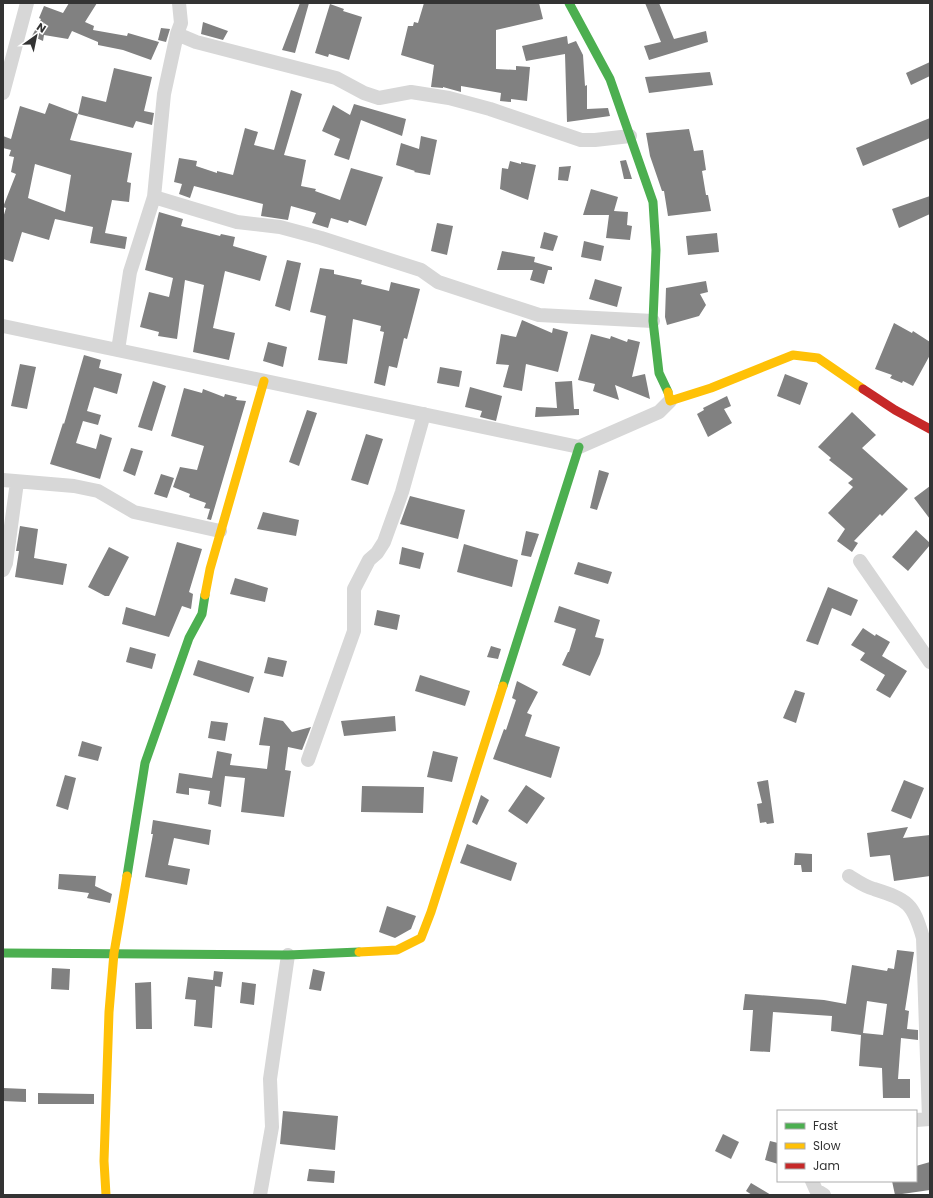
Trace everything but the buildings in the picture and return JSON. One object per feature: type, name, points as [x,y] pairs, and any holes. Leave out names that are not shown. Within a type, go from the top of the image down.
[{"type":"street","points":[[3,93],[27,3]]},
{"type":"street","points":[[118,350],[130,272],[154,197],[164,94],[177,34],[181,24],[179,3]]},
{"type":"street","points":[[569,3],[610,79],[653,202],[656,250],[653,321],[659,373],[667,388],[670,401]]},
{"type":"street","points":[[177,34],[196,42],[336,78],[364,93],[379,98],[411,92],[449,98],[490,109],[581,140],[630,136]]},
{"type":"street","points":[[154,197],[237,222],[280,227],[321,238],[421,270],[438,282],[539,315],[653,321]]},
{"type":"street","points":[[3,326],[579,447],[660,412],[670,401],[697,391],[711,388],[793,355],[818,358],[895,410],[930,429]]},
{"type":"street","points":[[106,1195],[105,1130],[109,1012],[114,953],[145,763],[189,638],[202,614],[210,569],[264,382]]},
{"type":"street","points":[[308,760],[354,631],[354,589],[369,560],[377,553],[384,542],[402,492],[424,414]]},
{"type":"street","points":[[3,953],[288,955],[397,950],[421,938],[579,447]]},
{"type":"street","points":[[3,480],[74,486],[98,491],[134,512],[220,532]]},
{"type":"street","points":[[3,570],[6,564],[17,482]]},
{"type":"street","points":[[860,560],[930,662]]},
{"type":"street","points":[[849,876],[873,889],[891,894],[907,903],[918,920],[923,938],[925,1119]]},
{"type":"street","points":[[260,1195],[272,1127],[270,1079],[288,955]]},
{"type":"street","points":[[812,1182],[816,1190],[824,1195]]},
{"type":"traffic: fast","points":[[569,3],[610,79],[653,202],[656,250],[653,321],[659,373],[668,392]]},
{"type":"traffic: fast","points":[[503,686],[579,447]]},
{"type":"traffic: fast","points":[[127,876],[145,763],[189,638],[202,614],[205,595]]},
{"type":"traffic: fast","points":[[3,953],[288,955],[359,952]]},
{"type":"traffic: slow","points":[[668,392],[670,401],[711,388],[793,355],[818,358],[863,389]]},
{"type":"traffic: slow","points":[[205,595],[210,569],[264,381]]},
{"type":"traffic: slow","points":[[359,952],[397,950],[421,938],[431,912],[503,686]]},
{"type":"traffic: slow","points":[[106,1195],[104,1161],[109,1012],[114,953],[127,876]]},
{"type":"traffic: jam","points":[[863,389],[895,410],[930,429]]}]
